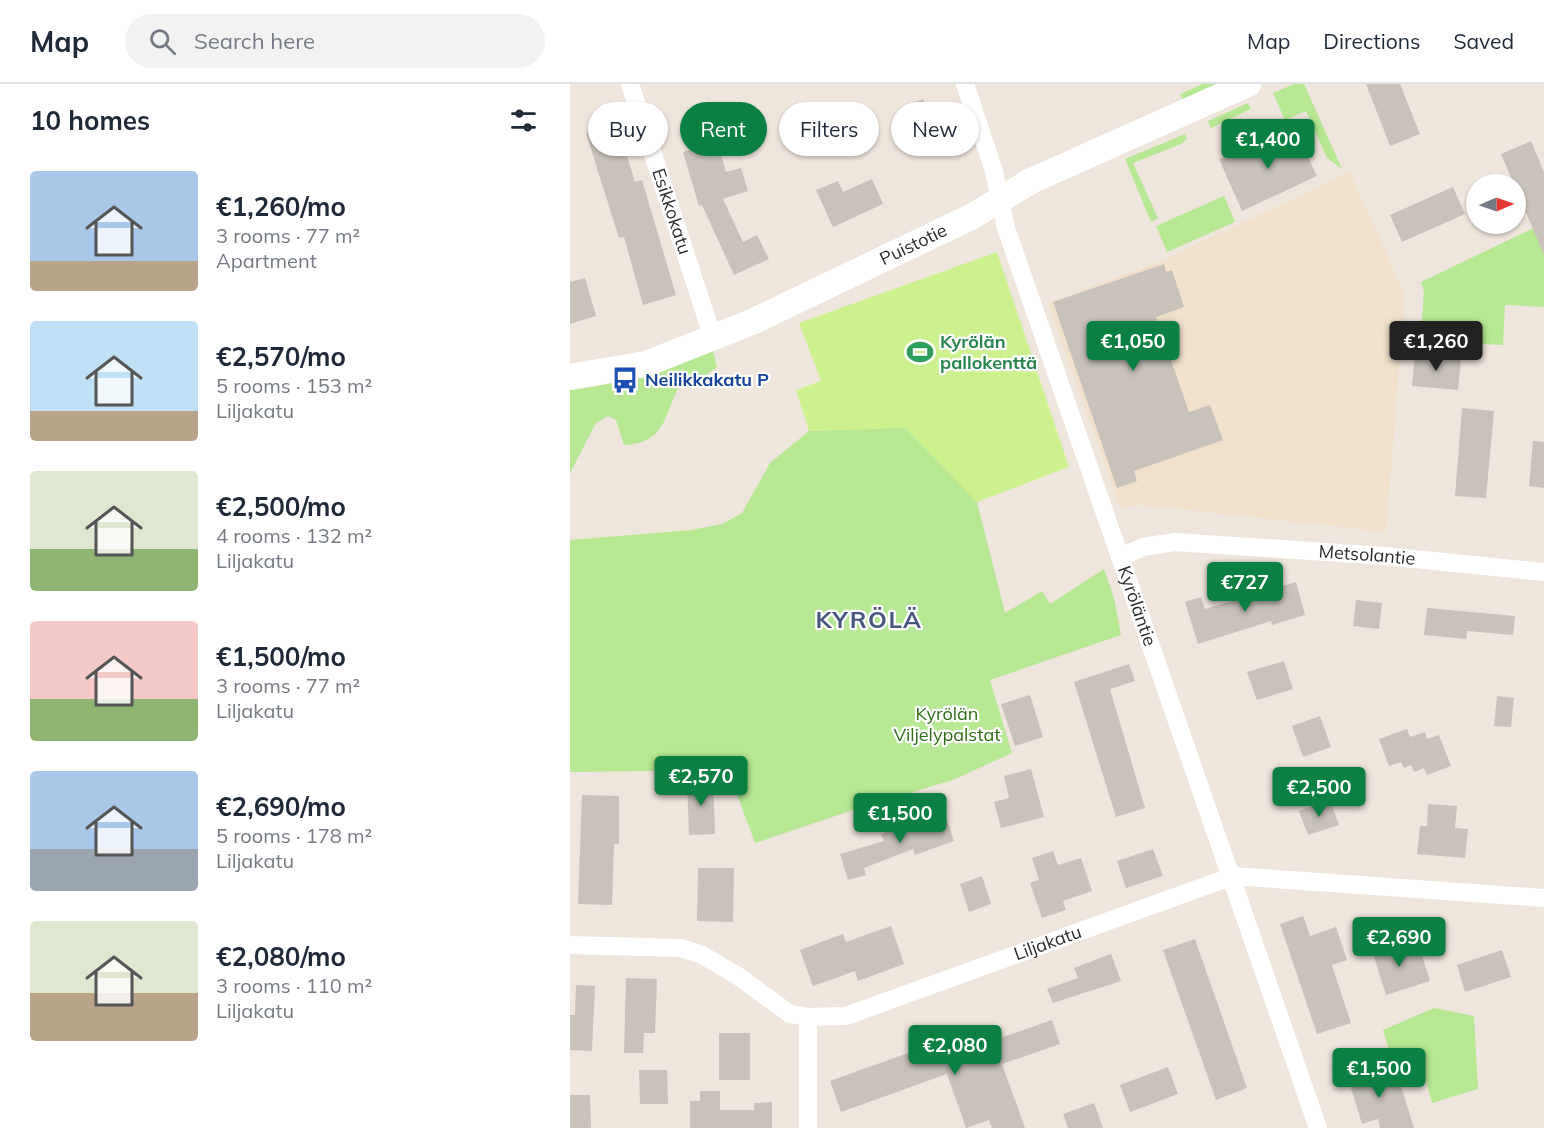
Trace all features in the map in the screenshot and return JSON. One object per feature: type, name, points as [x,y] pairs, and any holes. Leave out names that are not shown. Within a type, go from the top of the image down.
[{"type":"street","name":"Esikkokatu","points":[[630,84],[713,338]]},
{"type":"street","name":"Kyröläntie","points":[[965,84],[994,171],[1013,248],[1233,876],[1318,1128]]},
{"type":"street","name":"Puistotie","points":[[570,377],[646,364],[778,310],[963,221],[1031,181],[1248,84]]},
{"type":"street","name":"Metsolantie","points":[[1121,557],[1143,547],[1175,542],[1385,556],[1544,572]]},
{"type":"street","name":"Liljakatu","points":[[570,945],[681,948],[702,955],[738,976],[790,1014],[808,1017],[846,1016],[1233,876],[1544,898]]},
{"type":"street","points":[[808,1017],[808,1128]]},
{"type":"shaded area","points":[[1350,172],[1405,295],[1386,532],[1142,505],[1120,507],[1048,303],[1163,260]]},
{"type":"green space","points":[[1203,84],[1220,84],[1183,101],[1180,94]]},
{"type":"green space","points":[[1294,84],[1304,84],[1342,169],[1327,158],[1306,111],[1285,120],[1273,93]]},
{"type":"green space","points":[[1248,103],[1251,109],[1211,128],[1208,121]]},
{"type":"green space","points":[[1185,134],[1187,139],[1181,144],[1133,163],[1158,218],[1151,222],[1125,159]]},
{"type":"green space","points":[[1224,196],[1235,222],[1167,252],[1156,226]]},
{"type":"green space","points":[[1544,223],[1544,307],[1505,305],[1503,345],[1420,341],[1424,292],[1421,282],[1521,234],[1526,234],[1526,232]]},
{"type":"green space","name":"Kyrölän pallokenttä","points":[[997,252],[1069,467],[977,502],[905,428],[809,431],[796,390],[821,381],[799,323]]},
{"type":"green space","points":[[713,351],[717,367],[700,380],[679,387],[666,418],[656,434],[638,443],[624,445],[616,420],[608,416],[596,423],[570,473],[570,390],[643,375]]},
{"type":"green space","name":"Kyrölän Viljelypalstat","points":[[905,427],[977,502],[1005,613],[1042,591],[1050,604],[1104,569],[1114,598],[1121,635],[990,680],[1012,753],[953,780],[865,806],[755,843],[728,770],[570,772],[570,540],[691,530],[722,524],[742,513],[770,463],[809,431]]},
{"type":"green space","points":[[1434,1008],[1474,1016],[1478,1089],[1432,1103],[1423,1070],[1393,1062],[1383,1030]]},
{"type":"building","points":[[1366,84],[1400,84],[1420,134],[1390,146]]},
{"type":"building","points":[[1293,126],[1317,176],[1242,211],[1219,159],[1242,149],[1246,157],[1275,144],[1272,136]]},
{"type":"building","points":[[1531,141],[1544,172],[1544,255],[1526,213],[1526,174],[1510,174],[1501,154]]},
{"type":"building","points":[[593,156],[627,156],[635,182],[642,180],[676,295],[643,305],[624,237],[619,238]]},
{"type":"building","points":[[684,156],[721,156],[726,172],[741,168],[748,191],[723,199],[743,242],[757,235],[769,259],[734,275],[702,205],[699,206]]},
{"type":"building","points":[[872,179],[883,204],[833,227],[816,190],[838,181],[843,192]]},
{"type":"building","points":[[1453,187],[1465,214],[1402,242],[1390,215]]},
{"type":"building","points":[[1164,264],[1166,272],[1172,270],[1184,307],[1156,317],[1189,412],[1210,405],[1223,440],[1134,471],[1137,481],[1117,488],[1053,302]]},
{"type":"building","points":[[585,278],[596,316],[570,324],[570,282]]},
{"type":"building","points":[[1415,354],[1461,358],[1458,390],[1412,386]]},
{"type":"building","points":[[1462,408],[1494,411],[1486,498],[1455,496]]},
{"type":"building","points":[[1533,441],[1544,442],[1544,488],[1529,486]]},
{"type":"building","points":[[1296,582],[1305,615],[1272,625],[1271,621],[1198,644],[1185,602],[1201,597],[1205,609]]},
{"type":"building","points":[[1356,600],[1382,603],[1379,629],[1353,626]]},
{"type":"building","points":[[1427,608],[1515,616],[1513,635],[1467,631],[1466,639],[1424,635]]},
{"type":"building","points":[[1284,661],[1293,689],[1257,700],[1247,672]]},
{"type":"building","points":[[1129,664],[1135,681],[1110,689],[1145,808],[1116,817],[1074,682]]},
{"type":"building","points":[[1030,695],[1043,737],[1015,746],[1001,704]]},
{"type":"building","points":[[1497,696],[1514,698],[1511,727],[1494,726]]},
{"type":"building","points":[[1320,716],[1331,747],[1303,757],[1292,726]]},
{"type":"building","points":[[1407,729],[1410,737],[1425,732],[1427,739],[1439,735],[1451,766],[1427,775],[1424,768],[1414,772],[1411,765],[1404,768],[1401,762],[1389,766],[1379,739]]},
{"type":"building","points":[[1031,769],[1044,817],[1001,828],[994,802],[1009,798],[1004,776]]},
{"type":"building","points":[[713,779],[715,834],[689,835],[687,780]]},
{"type":"building","points":[[582,795],[619,796],[619,844],[614,844],[612,905],[578,904]]},
{"type":"building","points":[[1330,800],[1339,825],[1308,835],[1299,811]]},
{"type":"building","points":[[1428,804],[1457,806],[1455,828],[1468,829],[1465,858],[1417,854],[1420,826],[1427,826]]},
{"type":"building","points":[[944,811],[954,841],[915,855],[913,849],[864,868],[866,875],[848,880],[840,854],[884,841],[881,834]]},
{"type":"building","points":[[1153,849],[1163,876],[1126,888],[1117,861]]},
{"type":"building","points":[[1053,851],[1058,865],[1081,858],[1092,891],[1063,901],[1066,910],[1042,918],[1030,883],[1039,880],[1032,858]]},
{"type":"building","points":[[698,868],[734,868],[733,922],[697,921]]},
{"type":"building","points":[[982,876],[991,904],[969,912],[960,884]]},
{"type":"building","points":[[1303,916],[1310,936],[1336,927],[1347,960],[1332,965],[1351,1023],[1317,1034],[1280,924]]},
{"type":"building","points":[[891,926],[904,964],[858,981],[855,971],[813,986],[800,950],[843,934],[846,942]]},
{"type":"building","points":[[1195,939],[1247,1088],[1216,1100],[1163,950]]},
{"type":"building","points":[[1395,939],[1401,958],[1421,952],[1430,981],[1386,995],[1371,947]]},
{"type":"building","points":[[1502,950],[1511,977],[1465,992],[1457,965]]},
{"type":"building","points":[[1111,954],[1121,981],[1053,1003],[1047,989],[1078,978],[1074,968]]},
{"type":"building","points":[[626,978],[657,979],[655,1033],[644,1033],[643,1053],[624,1053]]},
{"type":"building","points":[[576,985],[595,986],[592,1051],[570,1050],[570,1015],[575,1015]]},
{"type":"building","points":[[1052,1020],[1060,1044],[1002,1064],[1025,1128],[992,1128],[989,1120],[966,1128],[947,1074],[841,1112],[830,1081],[922,1048],[925,1057],[988,1035],[991,1041]]},
{"type":"building","points":[[719,1033],[750,1033],[750,1080],[719,1080]]},
{"type":"building","points":[[1374,1063],[1382,1088],[1400,1083],[1414,1128],[1380,1128],[1378,1119],[1362,1124],[1346,1072]]},
{"type":"building","points":[[1168,1067],[1178,1094],[1130,1112],[1120,1085]]},
{"type":"building","points":[[639,1070],[667,1070],[668,1104],[640,1104]]},
{"type":"building","points":[[700,1091],[720,1091],[720,1110],[754,1110],[754,1103],[772,1102],[772,1128],[690,1128],[690,1101],[700,1101]]},
{"type":"building","points":[[570,1095],[590,1095],[591,1128],[570,1128]]},
{"type":"building","points":[[1094,1103],[1103,1128],[1068,1128],[1063,1114]]},
{"type":"place","name":"Kyrölän pallokenttä","points":[[920,352]]},
{"type":"place","name":"Neilikkakatu P","points":[[625,380]]},
{"type":"district","name":"KYRÖLÄ","points":[[869,620]]}]
